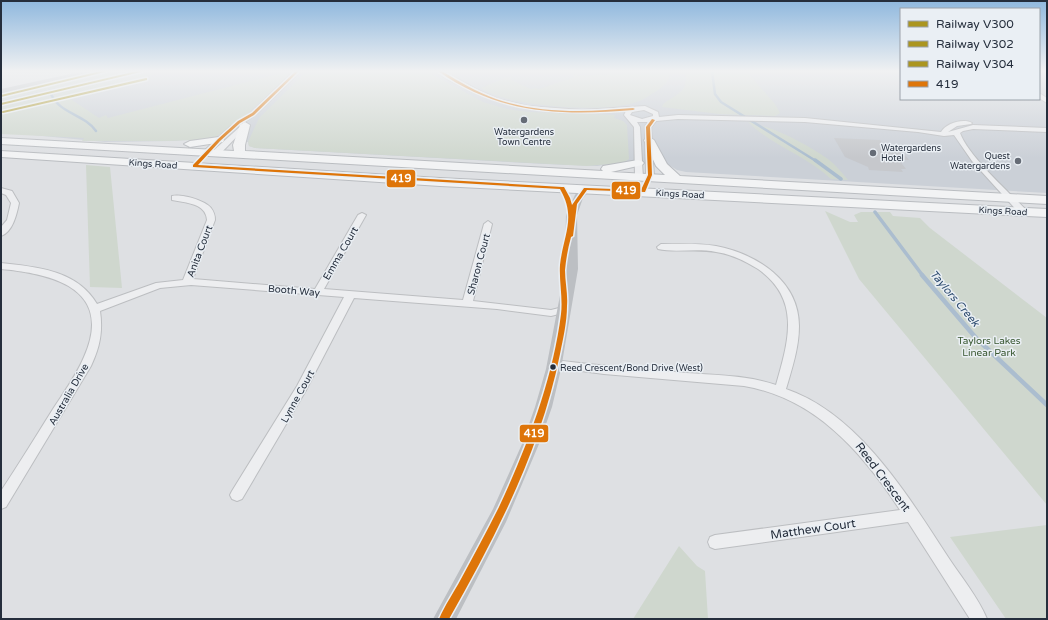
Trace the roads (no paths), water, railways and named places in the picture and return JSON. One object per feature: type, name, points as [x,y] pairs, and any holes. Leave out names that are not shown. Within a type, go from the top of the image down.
[{"type":"main road","points":[[240,154],[239,145],[245,125]]},
{"type":"main road","points":[[101,147],[183,145],[219,140]]},
{"type":"main road","points":[[649,140],[662,166],[678,179]]},
{"type":"main road","name":"Kings Road","points":[[1,141],[1047,200]]},
{"type":"main road","points":[[195,166],[211,152]]},
{"type":"main road","name":"Kings Road","points":[[1,154],[562,188],[1047,213]]},
{"type":"main road","points":[[530,170],[608,169],[638,163]]},
{"type":"main road","points":[[643,191],[644,178]]},
{"type":"street","points":[[211,152],[245,125],[253,114],[268,100]]},
{"type":"street","points":[[485,100],[493,104],[531,111],[594,111],[645,108],[654,111],[895,127],[956,133],[973,127],[1047,130]]},
{"type":"street","points":[[495,100],[530,107],[569,111]]},
{"type":"street","points":[[633,109],[627,113],[637,127],[638,163],[644,178]]},
{"type":"street","points":[[594,111],[644,121],[668,117],[729,117]]},
{"type":"street","points":[[644,178],[649,140],[648,127],[657,115],[654,111]]},
{"type":"street","points":[[211,152],[219,140],[239,122],[253,114]]},
{"type":"street","points":[[944,132],[952,125],[962,123],[1047,127]]},
{"type":"street","points":[[944,132],[1006,198]]},
{"type":"street","points":[[956,133],[958,140],[1018,212]]},
{"type":"street","points":[[562,188],[570,197],[573,205]]},
{"type":"street","points":[[444,619],[482,552],[507,501],[537,426],[554,364],[572,265],[569,240],[573,205],[579,195],[586,189]]},
{"type":"street","points":[[1,190],[9,193],[15,203],[11,220],[1,233]]},
{"type":"street","name":"Anita Court","points":[[175,198],[204,206],[210,209],[212,214],[187,282]]},
{"type":"street","name":"Emma Court","points":[[318,292],[362,215]]},
{"type":"street","name":"Sharon Court","points":[[467,304],[488,224]]},
{"type":"street","points":[[661,247],[696,247],[732,253],[761,267],[781,285],[788,294],[792,304],[794,330],[780,391]]},
{"type":"street","name":"Australia Drive","points":[[1,266],[32,269],[62,277],[84,292],[94,309],[97,318],[97,327],[92,350],[86,364],[1,504]]},
{"type":"street","name":"Booth Way","points":[[94,309],[147,289],[168,284],[187,282],[497,306],[551,313],[564,303]]},
{"type":"street","name":"Lynne Court","points":[[238,495],[301,389],[351,294]]},
{"type":"street","name":"Reed Crescent","points":[[554,364],[602,370],[742,381],[780,391],[819,412],[843,428],[874,461],[979,619]]},
{"type":"street","name":"Matthew Court","points":[[715,542],[911,515]]},
{"type":"waterway","points":[[54,100],[60,106],[91,125],[96,131]]},
{"type":"waterway","name":"Taylors Creek","points":[[719,100],[816,161]]},
{"type":"waterway","name":"Taylors Creek","points":[[815,160],[841,179]]},
{"type":"waterway","name":"Taylors Creek","points":[[875,212],[923,276]]},
{"type":"waterway","name":"Taylors Creek","points":[[922,275],[976,338],[1047,405]]},
{"type":"rail line","name":"V300","points":[[1,104],[18,100]]},
{"type":"rail line","name":"V302","points":[[3,112],[55,100]]},
{"type":"place","name":"Watergardens Town Centre","points":[[524,120]]},
{"type":"place","name":"Watergardens Hotel","points":[[873,153]]},
{"type":"place","name":"Quest Watergardens","points":[[1018,161]]},
{"type":"place","name":"Reed Crescent/Bond Drive (West)","points":[[553,367]]},
{"type":"park label","name":"Taylors Lakes Linear Park","points":[[989,346]]}]
